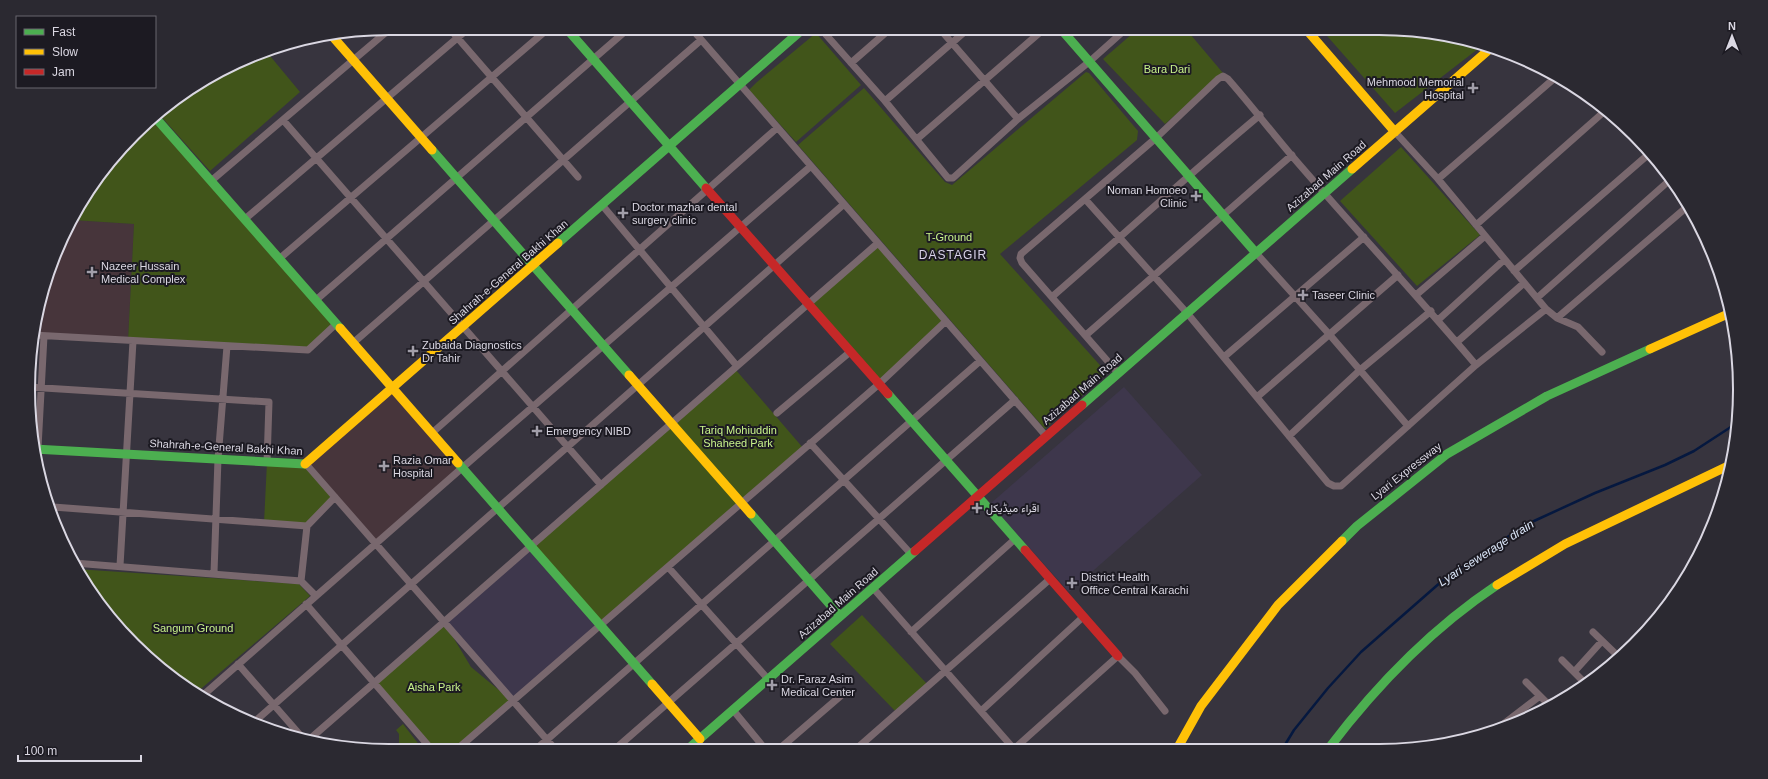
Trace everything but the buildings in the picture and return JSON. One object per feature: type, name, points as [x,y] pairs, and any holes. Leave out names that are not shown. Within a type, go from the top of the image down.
[{"type":"main road","points":[[572,35],[1118,656]]},
{"type":"main road","name":"Shahrah-e-General Bakhi Khan","points":[[40,450],[306,464],[796,35]]},
{"type":"main road","points":[[1066,35],[1256,253]]},
{"type":"main road","points":[[1311,35],[1395,132]]},
{"type":"main road","points":[[335,39],[840,616]]},
{"type":"main road","name":"Azizabad Main Road","points":[[694,744],[1486,52]]},
{"type":"main road","points":[[158,121],[700,739]]},
{"type":"main road","name":"Lyari Expressway","points":[[1180,744],[1201,706],[1278,605],[1357,526],[1447,454],[1547,396],[1725,315]]},
{"type":"main road","points":[[1332,744],[1353,718],[1407,660],[1452,620],[1494,588],[1556,549],[1724,468]]},
{"type":"street","points":[[211,181],[381,35]]},
{"type":"street","points":[[456,35],[578,177]]},
{"type":"street","points":[[245,219],[461,35]]},
{"type":"street","points":[[280,259],[541,35]]},
{"type":"street","points":[[316,300],[621,35]]},
{"type":"street","points":[[697,35],[1046,436]]},
{"type":"street","points":[[826,35],[951,179],[1018,119],[1089,62],[1119,35]]},
{"type":"street","points":[[851,63],[883,35]]},
{"type":"street","points":[[945,35],[1018,119]]},
{"type":"street","points":[[884,101],[961,35]]},
{"type":"street","points":[[917,139],[1037,35]]},
{"type":"street","points":[[353,343],[701,40]]},
{"type":"street","points":[[1118,373],[1053,296],[1022,263],[1020,258],[1021,254],[1156,138],[1223,76],[1228,79],[1260,115],[1292,155],[1431,311],[1476,365]]},
{"type":"street","points":[[1438,179],[1553,80]]},
{"type":"street","points":[[1476,225],[1601,114]]},
{"type":"street","points":[[1053,296],[1120,238],[1188,175],[1260,115]]},
{"type":"street","points":[[283,120],[601,485]]},
{"type":"street","points":[[432,433],[777,128]]},
{"type":"street","points":[[1395,132],[1438,179],[1546,309],[1557,318],[1578,327],[1602,352]]},
{"type":"street","points":[[1086,335],[1155,277],[1292,155]]},
{"type":"street","points":[[1514,271],[1646,157]]},
{"type":"street","points":[[206,693],[462,468],[811,166]]},
{"type":"street","points":[[1537,298],[1666,183]]},
{"type":"street","points":[[1085,199],[1187,313],[1328,483],[1334,486],[1341,486],[1476,365],[1546,309]]},
{"type":"street","points":[[258,719],[844,204]]},
{"type":"street","points":[[602,205],[737,366]]},
{"type":"street","points":[[1557,318],[1684,209]]},
{"type":"street","points":[[1416,295],[1485,236]]},
{"type":"street","points":[[1224,357],[1364,237]]},
{"type":"street","points":[[314,736],[878,243]]},
{"type":"street","points":[[1256,253],[1329,334],[1408,426]]},
{"type":"street","points":[[1438,320],[1504,260]]},
{"type":"street","points":[[1256,397],[1398,275]]},
{"type":"street","points":[[1457,342],[1524,283]]},
{"type":"street","points":[[1289,436],[1360,370],[1431,311]]},
{"type":"street","points":[[463,744],[879,384],[946,321]]},
{"type":"street","points":[[39,336],[308,350],[336,324]]},
{"type":"street","points":[[38,431],[44,336]]},
{"type":"street","points":[[120,566],[133,341]]},
{"type":"street","points":[[214,573],[218,459],[227,346]]},
{"type":"street","points":[[777,413],[850,352]]},
{"type":"street","points":[[542,744],[635,664],[980,361]]},
{"type":"street","points":[[35,388],[269,402],[267,462]]},
{"type":"street","points":[[621,744],[1015,400]]},
{"type":"street","points":[[810,444],[912,554]]},
{"type":"street","points":[[306,464],[551,744]]},
{"type":"street","points":[[301,581],[307,526],[335,497]]},
{"type":"street","points":[[56,508],[307,526]]},
{"type":"street","points":[[911,632],[1015,539]]},
{"type":"street","points":[[80,563],[301,581],[316,596]]},
{"type":"street","points":[[668,567],[768,679]]},
{"type":"street","points":[[862,744],[1050,578]]},
{"type":"street","points":[[873,588],[1010,744]]},
{"type":"street","points":[[306,604],[426,744]]},
{"type":"street","points":[[981,711],[1083,616]]},
{"type":"street","points":[[1593,632],[1615,653]]},
{"type":"street","points":[[1574,672],[1602,641]]},
{"type":"street","points":[[1020,744],[1118,656],[1135,673],[1165,711]]},
{"type":"street","points":[[1562,660],[1582,680]]},
{"type":"street","points":[[238,664],[297,732]]},
{"type":"street","points":[[1526,682],[1546,702]]},
{"type":"street","points":[[785,744],[844,693]]},
{"type":"street","points":[[1511,718],[1540,696]]},
{"type":"street","points":[[733,710],[761,744]]},
{"type":"shaded area","name":"Nazeer Hussain Medical Complex","points":[[78,220],[134,224],[128,341],[39,335],[47,298],[54,276],[62,254]]},
{"type":"shaded area","points":[[1124,387],[1202,475],[1069,592],[990,504]]},
{"type":"shaded area","name":"Razia Omar Hospital","points":[[393,388],[462,468],[375,544],[306,464]]},
{"type":"shaded area","points":[[531,546],[601,625],[512,701],[444,622]]},
{"type":"green space","points":[[814,35],[818,35],[861,85],[796,142],[749,90]]},
{"type":"green space","name":"Bara Dari","points":[[1131,35],[1191,35],[1223,73],[1165,124],[1103,59]]},
{"type":"green space","points":[[1326,35],[1378,35],[1425,38],[1477,49],[1395,113]]},
{"type":"green space","points":[[270,56],[300,92],[210,171],[162,118],[212,82],[254,62]]},
{"type":"green space","name":"T-Ground","points":[[1086,72],[1089,73],[1138,131],[1137,140],[1000,254],[1107,373],[1045,429],[798,145],[864,88],[945,182],[952,185]]},
{"type":"green space","points":[[156,123],[336,324],[308,350],[128,341],[134,224],[78,220],[82,212],[108,174],[123,156]]},
{"type":"green space","points":[[1401,147],[1480,235],[1417,286],[1340,201]]},
{"type":"green space","points":[[878,243],[946,321],[879,384],[808,304]]},
{"type":"green space","name":"Tariq Mohiuddin Shaheed Park","points":[[735,369],[804,449],[601,625],[531,546]]},
{"type":"green space","points":[[267,462],[306,464],[335,497],[307,526],[264,523]]},
{"type":"green space","name":"Sangum Ground","points":[[84,570],[299,584],[310,596],[201,689],[174,671],[139,640],[108,605]]},
{"type":"green space","points":[[862,615],[928,685],[897,713],[830,644]]},
{"type":"green space","name":"Aisha Park","points":[[444,622],[471,667],[512,701],[463,744],[427,744],[374,683]]},
{"type":"green space","points":[[403,724],[419,744],[399,744],[399,734],[396,730]]},
{"type":"waterway","name":"Lyari sewerage drain","points":[[1285,744],[1294,730],[1328,688],[1361,652],[1442,581],[1499,542],[1534,521],[1595,493],[1665,465],[1694,451],[1731,427]]},
{"type":"traffic: fast","points":[[572,35],[706,188]]},
{"type":"traffic: fast","points":[[558,243],[796,35]]},
{"type":"traffic: fast","points":[[1066,35],[1256,253]]},
{"type":"traffic: fast","points":[[158,121],[340,328]]},
{"type":"traffic: fast","points":[[432,150],[629,375]]},
{"type":"traffic: fast","points":[[1082,405],[1352,169]]},
{"type":"traffic: fast","points":[[1342,541],[1357,526],[1447,454],[1547,396],[1650,349]]},
{"type":"traffic: fast","points":[[888,394],[1025,550]]},
{"type":"traffic: fast","points":[[40,449],[305,464]]},
{"type":"traffic: fast","points":[[458,463],[652,684]]},
{"type":"traffic: fast","points":[[751,514],[840,616]]},
{"type":"traffic: fast","points":[[694,744],[915,551]]},
{"type":"traffic: fast","points":[[1332,744],[1385,681],[1406,660],[1450,620],[1497,585]]},
{"type":"traffic: slow","points":[[1311,35],[1395,132]]},
{"type":"traffic: slow","points":[[335,39],[432,150]]},
{"type":"traffic: slow","points":[[1352,169],[1486,52]]},
{"type":"traffic: slow","points":[[305,464],[558,243]]},
{"type":"traffic: slow","points":[[1650,349],[1725,315]]},
{"type":"traffic: slow","points":[[340,328],[458,463]]},
{"type":"traffic: slow","points":[[629,375],[751,514]]},
{"type":"traffic: slow","points":[[1497,585],[1565,544],[1724,468]]},
{"type":"traffic: slow","points":[[1180,744],[1201,706],[1278,605],[1342,541]]},
{"type":"traffic: slow","points":[[652,684],[700,739]]},
{"type":"traffic: jam","points":[[706,188],[888,394]]},
{"type":"traffic: jam","points":[[915,551],[1082,405]]},
{"type":"traffic: jam","points":[[1025,550],[1118,656]]},
{"type":"place","name":"Mehmood Memorial Hospital","points":[[1473,88]]},
{"type":"place","name":"Noman Homoeo Clinic","points":[[1196,196]]},
{"type":"place","name":"Doctor mazhar dental surgery clinic","points":[[623,213]]},
{"type":"place","name":"Nazeer Hussain Medical Complex","points":[[92,272]]},
{"type":"place","name":"Taseer Clinic","points":[[1303,295]]},
{"type":"place","name":"Zubaida Diagnostics Dr Tahir","points":[[413,351]]},
{"type":"place","name":"Emergency NIBD","points":[[537,431]]},
{"type":"place","name":"Razia Omar Hospital","points":[[384,466]]},
{"type":"place","name":"اقراء میڈیکل","points":[[977,508]]},
{"type":"place","name":"District Health Office Central Karachi","points":[[1072,583]]},
{"type":"place","name":"Dr. Faraz Asim Medical Center","points":[[772,685]]},
{"type":"district","name":"DASTAGIR","points":[[953,255]]}]
